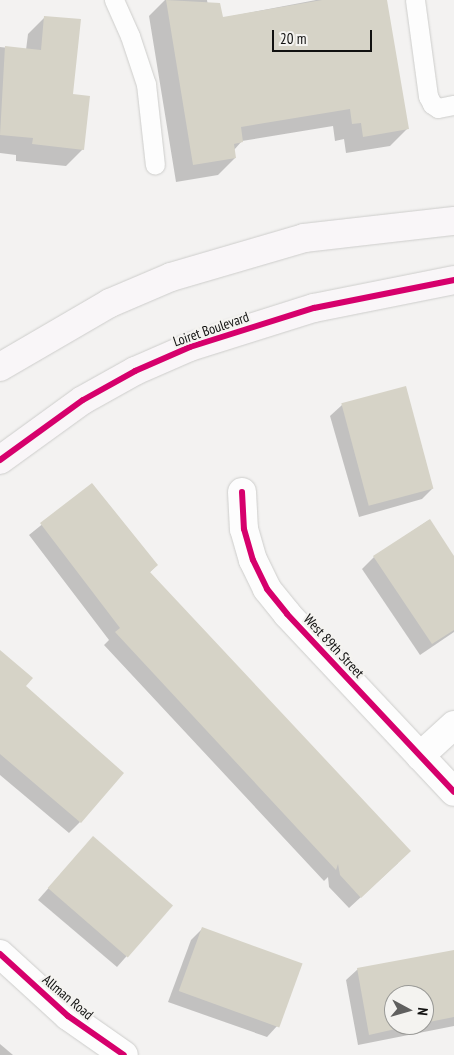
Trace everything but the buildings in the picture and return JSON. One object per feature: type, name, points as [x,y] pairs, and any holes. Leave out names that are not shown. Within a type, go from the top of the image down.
[{"type":"street","points":[[0,367],[110,304],[171,277],[304,238],[454,221]]},
{"type":"street","name":"Loiret Boulevard","points":[[0,460],[83,400],[135,371],[190,347],[314,308],[454,280]]},
{"type":"street","name":"West 89th Street","points":[[242,492],[244,529],[253,560],[267,589],[287,614],[454,792]]},
{"type":"street","points":[[420,756],[454,725]]},
{"type":"street","name":"Allman Road","points":[[0,954],[68,1016],[124,1055]]},
{"type":"lane","points":[[114,0],[130,36],[146,84],[155,165]]},
{"type":"lane","points":[[415,0],[428,96],[432,104],[438,108],[454,105]]},
{"type":"cycle path","points":[[0,460],[83,400],[135,371],[190,347],[314,308],[454,280]]},
{"type":"cycle path","points":[[242,492],[244,529],[253,560],[267,589],[287,614],[454,792]]},
{"type":"cycle path","points":[[0,954],[68,1016],[124,1055]]}]
